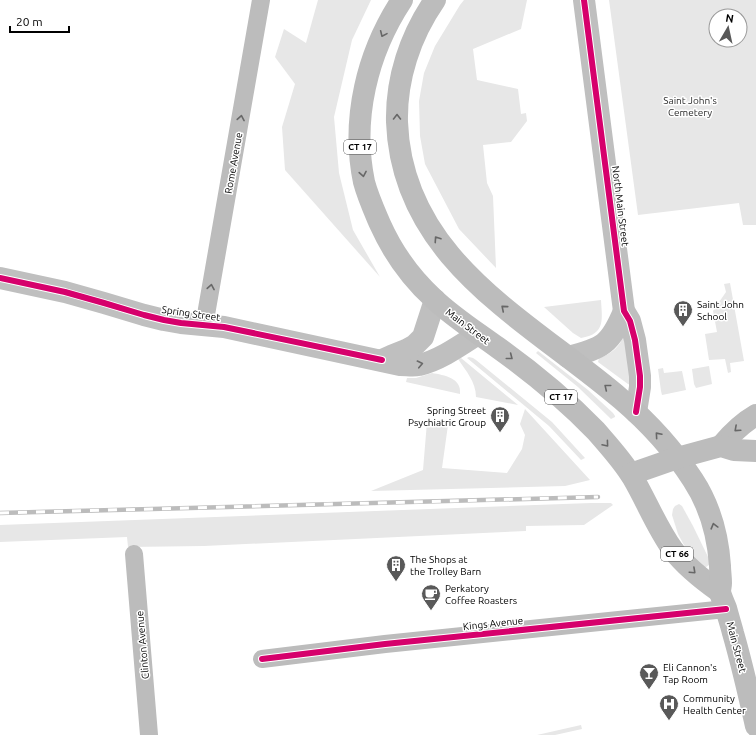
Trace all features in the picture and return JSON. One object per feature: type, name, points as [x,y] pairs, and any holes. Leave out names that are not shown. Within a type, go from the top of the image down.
[{"type":"highway","name":"Main Street","points":[[402,0],[386,27],[370,66],[365,85],[360,133],[362,167],[368,195],[390,244],[408,272],[435,300],[540,380],[572,407],[598,434],[632,476],[675,552],[723,601]]},
{"type":"highway","name":"Main Street","points":[[435,0],[420,24],[411,45],[405,62],[399,89],[397,116],[398,144],[408,184],[427,223],[442,245],[471,278],[521,321],[596,378],[636,412],[678,458],[694,481],[702,495],[712,520],[718,546],[723,601],[743,672],[756,726]]},
{"type":"highway","points":[[721,446],[737,428],[756,415]]},
{"type":"highway","points":[[632,476],[678,458],[721,446],[734,450],[756,451]]},
{"type":"street","name":"Rome Avenue","points":[[204,326],[261,0]]},
{"type":"street","name":"North Main Street","points":[[584,0],[624,311],[630,321],[635,340],[640,376],[640,392],[636,412]]},
{"type":"street","name":"Spring Street","points":[[0,278],[64,292],[151,317],[181,323],[224,327],[400,365],[419,365],[430,361],[454,350],[478,334]]},
{"type":"street","points":[[382,360],[415,345],[423,337],[435,300]]},
{"type":"street","points":[[568,357],[591,351],[605,342],[614,332],[624,311]]},
{"type":"street","name":"Clinton Avenue","points":[[134,554],[149,735]]},
{"type":"street","name":"Kings Avenue","points":[[262,659],[723,601]]},
{"type":"green space","points":[[318,0],[371,0],[352,40],[334,117],[339,173],[353,230],[380,277],[285,170],[282,127],[295,84],[275,57],[284,29],[306,43]]},
{"type":"green space","points":[[464,0],[527,0],[521,29],[473,49],[477,80],[518,89],[521,114],[526,113],[527,121],[511,142],[483,145],[487,183],[493,196],[496,268],[459,229],[425,164],[420,136],[419,101],[424,73],[435,46]]},
{"type":"green space","name":"Saint John's Cemetery","points":[[609,0],[756,0],[756,225],[743,225],[739,203],[638,215]]},
{"type":"green space","points":[[730,283],[744,361],[730,363],[731,372],[728,373],[725,359],[709,360],[705,334],[717,332],[713,311],[726,292],[724,284]]},
{"type":"green space","points":[[601,300],[602,319],[599,329],[589,336],[581,338],[573,333],[544,307]]},
{"type":"green space","points":[[625,335],[631,385],[598,362],[599,358],[616,348]]},
{"type":"green space","points":[[538,351],[588,390],[613,413],[615,417],[611,419],[578,387],[536,353]]},
{"type":"green space","points":[[469,357],[476,360],[552,422],[585,458],[581,460],[549,426],[467,358]]},
{"type":"green space","points":[[461,358],[518,405],[476,397],[474,386],[458,359]]},
{"type":"green space","points":[[709,366],[712,384],[696,388],[692,369]]},
{"type":"green space","points":[[663,368],[664,373],[682,371],[686,390],[662,395],[658,369]]},
{"type":"green space","points":[[432,373],[447,376],[455,381],[460,389],[460,394],[406,382],[407,378],[416,378]]},
{"type":"green space","points":[[525,409],[590,480],[565,486],[371,491],[423,470],[427,422],[448,425],[442,468],[507,473],[522,449],[525,435],[520,424]]},
{"type":"green space","points":[[611,503],[613,505],[584,525],[526,526],[526,531],[204,546],[128,547],[127,537],[0,542],[0,525]]},
{"type":"green space","points":[[679,504],[682,506],[693,526],[710,561],[710,564],[701,571],[698,571],[678,534],[672,515],[673,509]]},
{"type":"green space","points":[[581,725],[582,729],[555,735],[537,735]]},
{"type":"railway","points":[[0,513],[598,497]]},
{"type":"cycle path","points":[[584,0],[624,311],[630,321],[635,340],[640,376],[640,387],[636,412]]},
{"type":"cycle path","points":[[0,278],[65,292],[164,320],[224,327],[382,360]]},
{"type":"cycle path","points":[[262,659],[385,644],[726,609]]},
{"type":"place","name":"Saint John School","points":[[683,327]]},
{"type":"place","name":"Spring Street Psychiatric Group","points":[[500,433]]},
{"type":"place","name":"The Shops at the Trolley Barn","points":[[396,582]]},
{"type":"place","name":"Perkatory Coffee Roasters","points":[[431,611]]},
{"type":"place","name":"Eli Cannon's Tap Room","points":[[649,690]]},
{"type":"place","name":"Community Health Center","points":[[669,721]]}]
